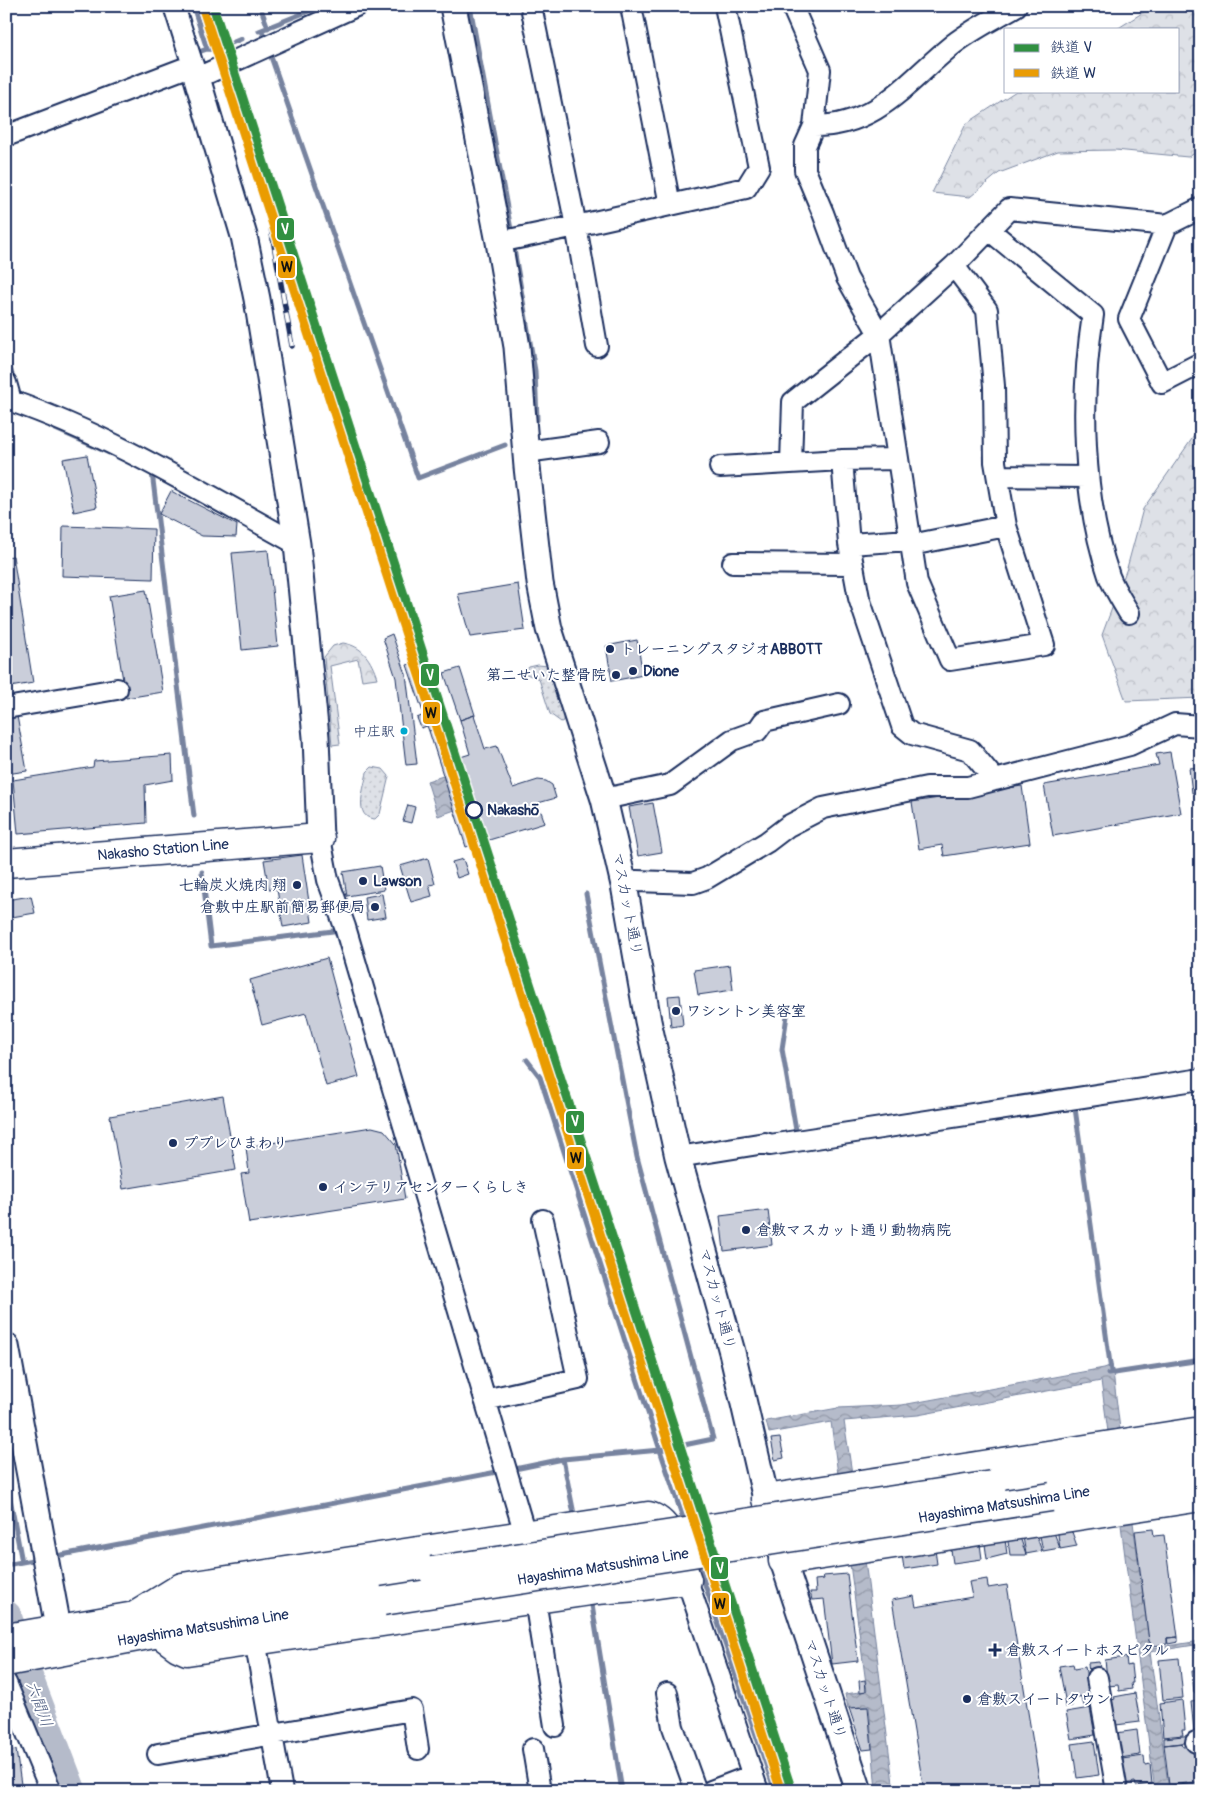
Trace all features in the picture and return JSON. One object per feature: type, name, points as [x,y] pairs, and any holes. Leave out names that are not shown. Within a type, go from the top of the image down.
[{"type":"main road","name":"Nakasho Station Line","points":[[6,863],[320,838]]},
{"type":"main road","points":[[784,1561],[856,1550],[1120,1476],[1201,1431]]},
{"type":"main road","name":"Hayashima Matsushima Line","points":[[60,1640],[159,1634],[1051,1498],[1201,1453]]},
{"type":"main road","name":"Hayashima Matsushima Line","points":[[15,1656],[135,1616],[992,1485],[1120,1476],[1201,1474]]},
{"type":"main road","points":[[766,1499],[848,1486],[1120,1476],[1201,1497]]},
{"type":"main road","points":[[135,1616],[182,1587],[648,1516],[658,1518],[667,1530],[687,1580],[534,1599],[187,1651],[159,1634]]},
{"type":"street","points":[[174,6],[244,236],[258,299],[298,544],[316,737],[320,838],[328,880],[345,927],[525,1534],[555,1726]]},
{"type":"street","points":[[6,136],[192,64],[267,46],[356,6]]},
{"type":"street","name":"マスカット通り","points":[[453,6],[508,240],[526,452],[540,583],[549,629],[604,799],[624,885],[648,1021],[678,1156],[732,1352],[766,1499],[784,1561],[859,1791]]},
{"type":"street","points":[[531,6],[576,226],[598,346]]},
{"type":"street","points":[[631,6],[670,205]]},
{"type":"street","points":[[508,240],[746,188],[759,167],[725,6]]},
{"type":"street","points":[[792,6],[820,70],[814,126],[806,146],[805,170],[824,213],[847,278],[879,334],[917,583],[950,660],[1044,646],[1006,526],[995,462],[994,386],[987,310],[954,266]]},
{"type":"street","points":[[814,126],[835,126],[855,121],[880,106],[912,82],[951,46],[1016,6]]},
{"type":"street","points":[[791,463],[792,402],[879,334],[954,266],[1010,209],[1167,225],[1201,208]]},
{"type":"street","points":[[1167,225],[1129,318],[1162,383],[1201,363]]},
{"type":"street","points":[[989,230],[1093,315],[1087,387],[1088,476],[1102,549],[1110,578],[1129,613]]},
{"type":"street","points":[[6,383],[11,401],[150,463],[298,544]]},
{"type":"street","points":[[526,452],[599,442]]},
{"type":"street","points":[[720,467],[842,460],[898,459]]},
{"type":"street","points":[[842,460],[852,564],[860,598],[902,726],[912,734],[970,750],[995,780]]},
{"type":"street","points":[[998,476],[1088,476]]},
{"type":"street","points":[[849,544],[911,542],[1006,526]]},
{"type":"street","points":[[733,563],[852,564]]},
{"type":"street","points":[[6,708],[117,689]]},
{"type":"street","points":[[604,799],[670,785],[732,740],[757,731],[764,721],[839,704]]},
{"type":"street","points":[[624,885],[636,882],[693,883],[707,878],[767,842],[788,826],[823,808],[927,787],[968,786],[1130,745],[1175,724],[1201,726]]},
{"type":"street","points":[[678,1156],[765,1143],[770,1145],[1201,1079]]},
{"type":"street","points":[[485,1400],[578,1379],[543,1220]]},
{"type":"street","points":[[6,1346],[60,1640]]},
{"type":"street","points":[[687,1580],[756,1783],[711,1791]]},
{"type":"street","points":[[255,1640],[282,1791]]},
{"type":"street","points":[[15,1656],[51,1791]]},
{"type":"street","points":[[1097,1678],[1117,1791]]},
{"type":"street","points":[[667,1693],[673,1727],[696,1791]]},
{"type":"street","points":[[158,1754],[412,1710],[418,1749]]},
{"type":"street","points":[[533,1749],[540,1791]]},
{"type":"green space","points":[[1153,6],[1201,6],[1201,150],[1188,157],[1115,150],[1058,151],[999,173],[970,197],[932,193],[966,124],[1014,92],[1180,92],[1180,28],[1119,28]]},
{"type":"green space","points":[[1201,426],[1201,698],[1126,701],[1102,635],[1127,568],[1143,509]]},
{"type":"green space","points":[[343,643],[356,647],[365,655],[372,665],[377,678],[362,680],[358,659],[330,666],[340,744],[332,745],[324,657],[333,646]]},
{"type":"green space","points":[[538,665],[548,666],[551,670],[564,710],[563,721],[561,722],[550,714],[539,679],[524,673],[529,667]]},
{"type":"green space","points":[[372,767],[383,769],[389,776],[380,814],[375,819],[368,817],[362,807],[367,772]]},
{"type":"water","points":[[443,776],[455,810],[438,816],[427,781]]},
{"type":"water","points":[[1112,1365],[1121,1437],[1109,1439],[1101,1381],[918,1415],[844,1421],[864,1552],[894,1791],[876,1791],[869,1706],[848,1708],[845,1694],[867,1691],[831,1422],[769,1433],[766,1421],[838,1408],[902,1405]]},
{"type":"water","points":[[1132,1515],[1149,1641],[1153,1648],[1201,1641],[1201,1644],[1150,1652],[1169,1791],[1155,1791],[1120,1517]]},
{"type":"building","points":[[87,455],[97,507],[74,512],[63,459]]},
{"type":"building","points":[[171,491],[237,525],[236,537],[202,536],[159,514]]},
{"type":"building","points":[[63,526],[154,529],[153,579],[62,576]]},
{"type":"building","points":[[268,550],[278,646],[242,650],[232,553]]},
{"type":"building","points":[[13,556],[33,683],[10,687],[6,666],[6,557]]},
{"type":"building","points":[[518,584],[525,630],[470,637],[458,594]]},
{"type":"building","points":[[146,590],[163,692],[126,698],[109,596]]},
{"type":"building","points":[[392,634],[406,674],[417,764],[406,765],[396,678],[383,638]]},
{"type":"building","points":[[637,640],[643,675],[612,681],[606,646]]},
{"type":"building","points":[[420,661],[441,727],[429,731],[427,726],[421,728],[417,718],[424,715],[407,665]]},
{"type":"building","points":[[460,668],[475,715],[460,720],[444,673]]},
{"type":"building","name":"Nakashō","points":[[474,715],[485,749],[497,746],[513,788],[538,780],[546,781],[552,785],[556,798],[538,803],[545,823],[466,847],[429,731],[441,727],[451,760],[470,754],[460,720]]},
{"type":"building","points":[[17,716],[27,771],[6,774],[6,718]]},
{"type":"building","points":[[1170,752],[1181,813],[1053,836],[1044,785],[1159,765],[1156,754]]},
{"type":"building","points":[[172,755],[173,780],[145,785],[146,823],[18,834],[13,780],[93,767],[94,761]]},
{"type":"building","points":[[1201,767],[1201,793],[1192,793],[1189,768]]},
{"type":"building","points":[[1022,786],[1030,843],[944,856],[942,845],[919,849],[912,802]]},
{"type":"building","points":[[653,803],[662,852],[638,856],[629,807]]},
{"type":"building","points":[[408,805],[415,807],[411,823],[403,821]]},
{"type":"building","points":[[302,855],[312,922],[283,927],[277,889],[269,890],[264,860]]},
{"type":"building","points":[[428,858],[435,884],[429,885],[432,896],[411,902],[400,866]]},
{"type":"building","points":[[463,859],[468,874],[457,878],[452,862]]},
{"type":"building","name":"Lawson","points":[[380,866],[384,890],[347,896],[343,872]]},
{"type":"building","name":"倉敷中庄駅前簡易郵便局","points":[[382,894],[386,917],[367,920],[364,897]]},
{"type":"building","points":[[31,896],[35,913],[6,918],[6,900]]},
{"type":"building","points":[[327,958],[359,1077],[326,1086],[306,1013],[262,1025],[250,980]]},
{"type":"building","points":[[730,965],[733,990],[698,995],[694,970]]},
{"type":"building","name":"ワシントン美容室","points":[[680,995],[683,1025],[671,1027],[668,996]]},
{"type":"building","name":"ププレひまわり","points":[[223,1096],[236,1170],[123,1189],[110,1116]]},
{"type":"building","name":"インテリアセンターくらしき","points":[[372,1127],[384,1130],[396,1144],[405,1199],[249,1223],[241,1174],[249,1173],[246,1147]]},
{"type":"building","name":"倉敷マスカット通り動物病院","points":[[768,1210],[772,1245],[724,1251],[720,1216]]},
{"type":"building","points":[[780,1438],[784,1458],[775,1460],[771,1439]]},
{"type":"building","points":[[1057,1527],[1072,1532],[1077,1546],[1060,1549]]},
{"type":"building","points":[[1153,1529],[1154,1536],[1164,1535],[1178,1637],[1167,1638],[1167,1644],[1153,1646],[1149,1641],[1135,1531]]},
{"type":"building","points":[[1053,1530],[1060,1548],[1043,1551],[1039,1531]]},
{"type":"building","points":[[1007,1535],[1020,1537],[1026,1555],[1010,1555]]},
{"type":"building","points":[[1036,1535],[1042,1551],[1026,1554],[1023,1537]]},
{"type":"building","points":[[984,1537],[1005,1540],[1007,1554],[987,1559]]},
{"type":"building","points":[[945,1541],[980,1544],[982,1559],[953,1563],[951,1550],[946,1551]]},
{"type":"building","points":[[934,1543],[937,1564],[904,1569],[902,1555]]},
{"type":"building","points":[[1201,1543],[1201,1553],[1196,1554],[1195,1544]]},
{"type":"building","points":[[1199,1560],[1201,1591],[1198,1591],[1193,1561]]},
{"type":"building","points":[[847,1574],[858,1661],[832,1664],[824,1599],[812,1600],[810,1592],[816,1592],[815,1580],[824,1579],[823,1576]]},
{"type":"building","name":"倉敷スイートタウン","points":[[987,1579],[988,1588],[1007,1585],[1041,1791],[924,1791],[892,1600],[914,1596],[916,1607],[972,1597],[969,1582]]},
{"type":"building","points":[[1178,1637],[1178,1642],[1168,1644],[1167,1638]]},
{"type":"building","points":[[1126,1657],[1127,1666],[1131,1665],[1132,1689],[1119,1691],[1118,1685],[1108,1686],[1105,1660]]},
{"type":"building","points":[[1179,1658],[1183,1698],[1163,1700],[1159,1660]]},
{"type":"building","points":[[1099,1662],[1101,1673],[1089,1675],[1088,1663]]},
{"type":"building","points":[[1073,1664],[1074,1669],[1085,1667],[1090,1695],[1065,1699],[1059,1666]]},
{"type":"building","points":[[1192,1671],[1201,1671],[1201,1693],[1194,1693]]},
{"type":"building","points":[[865,1680],[866,1691],[860,1692],[859,1681]]},
{"type":"building","points":[[1135,1693],[1140,1722],[1116,1725],[1112,1700],[1115,1699],[1114,1697]]},
{"type":"building","points":[[1094,1695],[1096,1707],[1085,1708],[1081,1697]]},
{"type":"building","points":[[1064,1700],[1071,1700],[1072,1706],[1065,1707]]},
{"type":"building","points":[[1182,1700],[1185,1730],[1182,1730],[1183,1735],[1163,1737],[1160,1703]]},
{"type":"building","points":[[1201,1701],[1201,1730],[1194,1731],[1191,1702]]},
{"type":"building","points":[[868,1707],[872,1749],[863,1750],[849,1708]]},
{"type":"building","points":[[1090,1708],[1095,1735],[1071,1739],[1066,1712]]},
{"type":"building","points":[[1137,1730],[1140,1755],[1120,1758],[1116,1733]]},
{"type":"building","points":[[1193,1735],[1194,1742],[1164,1745],[1164,1738]]},
{"type":"building","points":[[1094,1741],[1099,1775],[1077,1778],[1072,1744]]},
{"type":"building","points":[[1182,1743],[1183,1747],[1193,1746],[1197,1782],[1169,1785],[1164,1745]]},
{"type":"building","points":[[16,1750],[22,1791],[6,1791],[6,1751]]},
{"type":"building","points":[[1144,1756],[1145,1765],[1150,1764],[1152,1784],[1136,1786],[1135,1782],[1125,1784],[1122,1759]]},
{"type":"building","points":[[1196,1783],[1197,1791],[1171,1791],[1170,1786]]},
{"type":"building","points":[[1104,1786],[1104,1791],[1079,1791],[1079,1790]]},
{"type":"waterway","points":[[193,6],[207,49],[215,50],[241,39]]},
{"type":"waterway","points":[[260,6],[268,28]]},
{"type":"waterway","points":[[259,31],[321,6]]},
{"type":"waterway","points":[[470,6],[512,235]]},
{"type":"waterway","points":[[262,31],[266,41]]},
{"type":"waterway","points":[[193,54],[207,49]]},
{"type":"waterway","points":[[269,51],[418,478],[505,445]]},
{"type":"waterway","points":[[513,243],[535,371],[537,420],[535,422]]},
{"type":"waterway","points":[[6,355],[14,381]]},
{"type":"waterway","points":[[51,427],[109,453]]},
{"type":"waterway","points":[[149,471],[152,472],[194,816]]},
{"type":"waterway","points":[[202,872],[211,946],[333,931]]},
{"type":"waterway","points":[[527,1060],[540,1077],[660,1450],[713,1439],[637,1157],[586,894]]},
{"type":"waterway","points":[[788,1009],[782,1049],[797,1136]]},
{"type":"waterway","points":[[1069,1109],[1075,1108],[1111,1371]]},
{"type":"waterway","points":[[1108,1374],[1201,1360]]},
{"type":"waterway","points":[[510,1470],[563,1459],[660,1450],[685,1524]]},
{"type":"waterway","points":[[563,1459],[575,1519]]},
{"type":"waterway","points":[[51,1557],[502,1471]]},
{"type":"waterway","points":[[6,1477],[22,1562]]},
{"type":"waterway","points":[[6,1565],[38,1559]]},
{"type":"waterway","points":[[697,1561],[775,1791]]},
{"type":"waterway","points":[[591,1599],[622,1791]]},
{"type":"waterway","name":"六間川","points":[[6,1616],[71,1791]]},
{"type":"railway","points":[[250,119],[292,346]]},
{"type":"rail line","name":"V","points":[[213,6],[792,1791]]},
{"type":"rail line","name":"W","points":[[203,9],[781,1791]]},
{"type":"place","name":"トレーニングスタジオABBOTT","points":[[610,649]]},
{"type":"place","name":"Dione","points":[[633,671]]},
{"type":"place","name":"第二せいた整骨院","points":[[616,675]]},
{"type":"place","name":"中庄駅","points":[[404,731]]},
{"type":"place","name":"Nakashō","points":[[474,810]]},
{"type":"place","name":"Lawson","points":[[363,881]]},
{"type":"place","name":"七輪炭火焼肉 翔","points":[[297,885]]},
{"type":"place","name":"倉敷中庄駅前簡易郵便局","points":[[375,907]]},
{"type":"place","name":"ワシントン美容室","points":[[676,1011]]},
{"type":"place","name":"ププレひまわり","points":[[173,1143]]},
{"type":"place","name":"インテリアセンターくらしき","points":[[323,1187]]},
{"type":"place","name":"倉敷マスカット通り動物病院","points":[[746,1230]]},
{"type":"place","name":"倉敷スイートホスピタル","points":[[995,1650]]},
{"type":"place","name":"倉敷スイートタウン","points":[[967,1699]]}]
